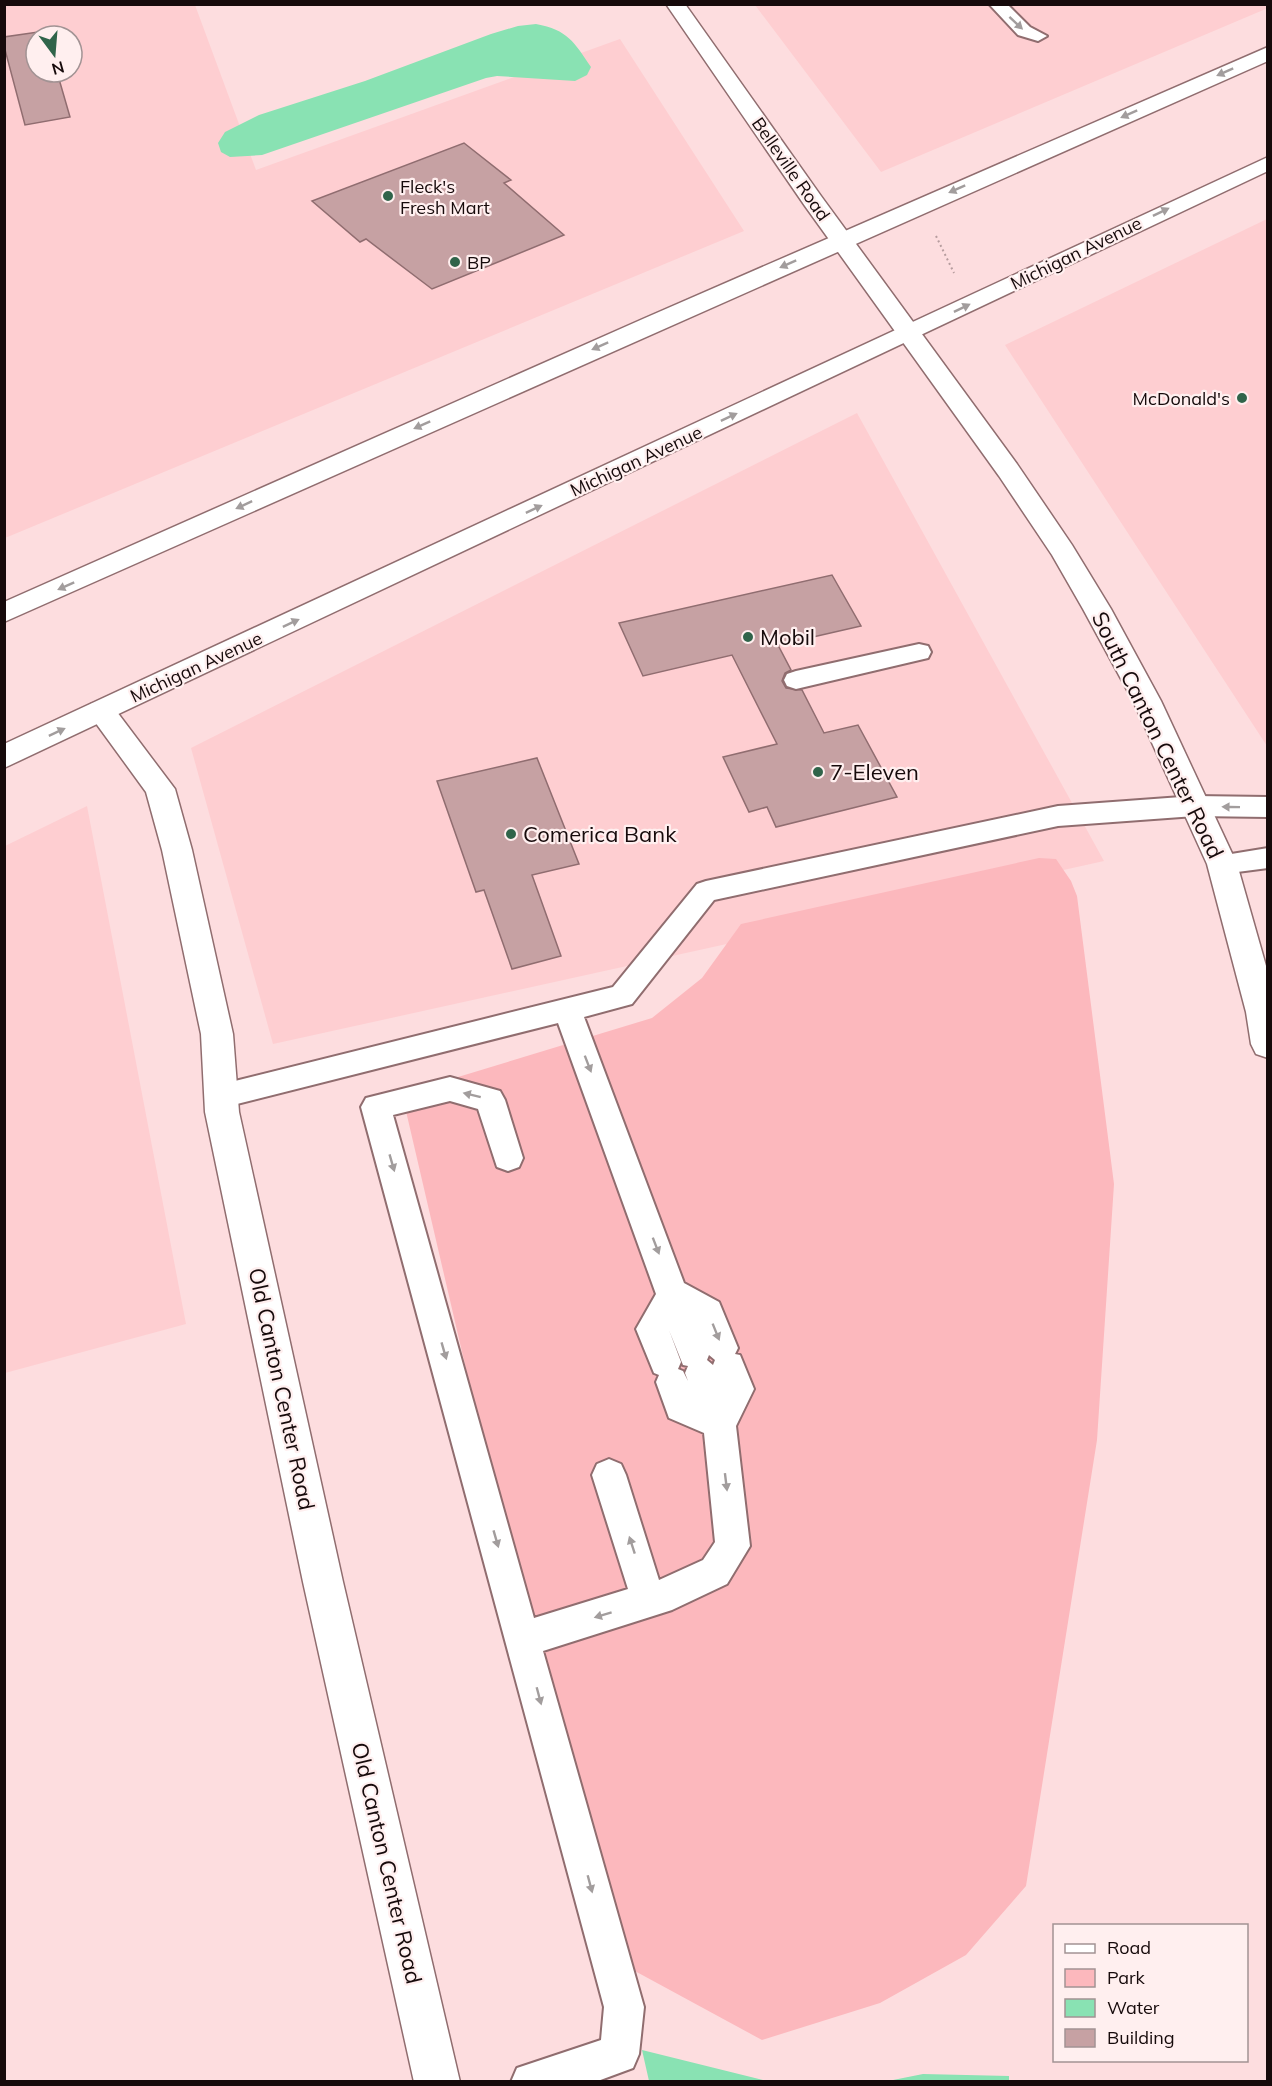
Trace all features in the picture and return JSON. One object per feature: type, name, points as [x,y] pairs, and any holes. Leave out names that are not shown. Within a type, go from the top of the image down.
[{"type":"main road","name":"Belleville Road","points":[[675,4],[909,333]]},
{"type":"main road","points":[[4,613],[1268,53]]},
{"type":"main road","name":"Michigan Avenue","points":[[4,757],[1268,163]]},
{"type":"main road","name":"South Canton Center Road","points":[[909,333],[1063,551],[1146,701],[1222,864],[1262,1012],[1268,1044]]},
{"type":"main road","name":"Old Canton Center Road","points":[[102,711],[160,789],[177,850],[217,1034],[221,1096],[323,1582],[437,2082]]},
{"type":"lane","points":[[998,4],[1024,31],[1038,36]]},
{"type":"lane","points":[[796,680],[919,652]]},
{"type":"lane","points":[[221,1096],[622,996],[706,891],[1058,816],[1195,806],[1268,807]]},
{"type":"lane","points":[[1222,864],[1268,858]]},
{"type":"lane","points":[[567,1009],[674,1294],[708,1312],[697,1364],[681,1407],[719,1424]]},
{"type":"lane","points":[[508,1158],[490,1100],[450,1089],[376,1107],[624,2007],[618,2054],[531,2082]]},
{"type":"lane","points":[[524,1639],[649,1601],[716,1572],[733,1546],[719,1424],[738,1389],[697,1364],[652,1329],[674,1294]]},
{"type":"lane","points":[[609,1475],[649,1601]]},
{"type":"path","points":[[936,236],[956,277]]},
{"type":"shaded area","points":[[1267,4],[1268,8],[881,172],[755,5]]},
{"type":"shaded area","points":[[5,5],[195,5],[256,170],[620,39],[744,231],[5,538]]},
{"type":"shaded area","points":[[1267,219],[1267,746],[1005,345]]},
{"type":"shaded area","points":[[857,413],[1104,861],[273,1044],[191,748]]},
{"type":"shaded area","points":[[87,806],[186,1324],[5,1373],[5,846]]},
{"type":"green space","points":[[1039,858],[1056,859],[1071,881],[1077,896],[1114,1184],[1097,1440],[1026,1886],[966,1955],[880,2003],[762,2040],[633,1970],[587,1889],[402,1094],[652,1018],[702,978],[741,924]]},
{"type":"water","points":[[536,24],[556,30],[569,38],[591,67],[587,75],[575,81],[497,76],[486,78],[262,155],[230,157],[221,152],[218,143],[225,132],[259,115],[365,81],[491,34],[518,26]]},
{"type":"water","points":[[642,2050],[767,2081],[649,2081]]},
{"type":"water","points":[[923,2074],[1009,2076],[1009,2081],[888,2081]]},
{"type":"building","points":[[24,34],[24,84],[60,84],[70,117],[25,125],[4,46],[4,37]]},
{"type":"building","points":[[464,143],[511,180],[504,183],[564,235],[432,289],[366,239],[360,242],[312,201]]},
{"type":"building","points":[[832,575],[861,626],[778,645],[791,670],[785,673],[782,681],[786,688],[802,690],[824,733],[858,725],[897,797],[776,827],[767,807],[749,812],[723,757],[777,744],[732,655],[643,676],[619,623]]},
{"type":"building","name":"Comerica Bank","points":[[537,758],[579,864],[532,875],[561,956],[512,969],[484,890],[476,892],[437,781]]},
{"type":"place","name":"Fleck's Fresh Mart","points":[[388,196]]},
{"type":"place","name":"BP","points":[[455,262]]},
{"type":"place","name":"McDonald's","points":[[1242,398]]},
{"type":"place","name":"Mobil","points":[[748,637]]},
{"type":"place","name":"7-Eleven","points":[[818,772]]},
{"type":"place","name":"Comerica Bank","points":[[511,834]]}]
